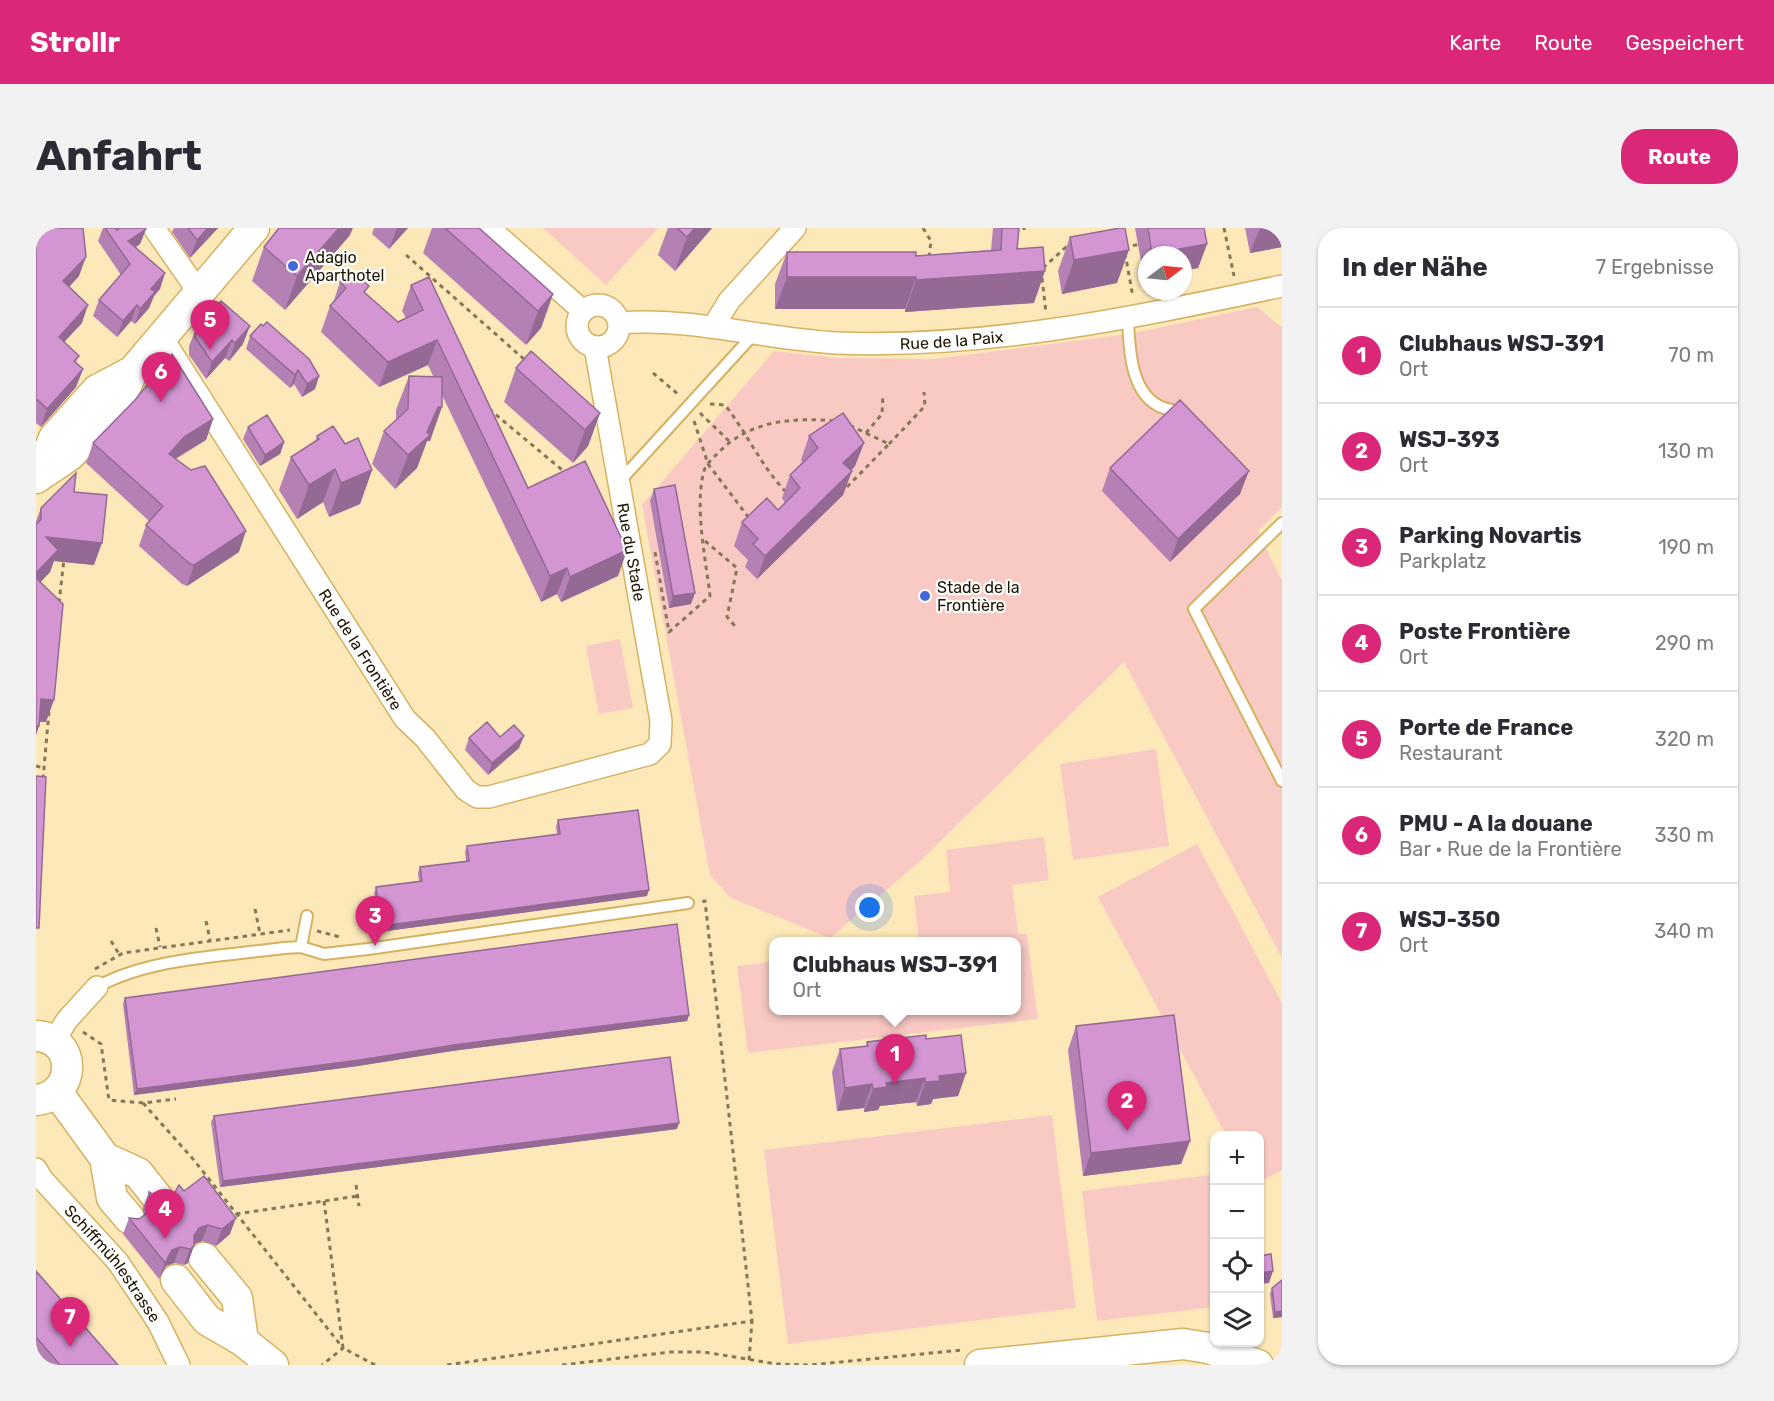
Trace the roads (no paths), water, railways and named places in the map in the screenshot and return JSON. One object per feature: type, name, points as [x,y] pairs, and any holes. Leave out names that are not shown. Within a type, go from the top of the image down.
[{"type":"main road","points":[[38,476],[76,448],[115,408],[133,371],[163,339],[198,291],[254,228]]},
{"type":"main road","points":[[38,476],[54,438],[97,390],[133,371]]},
{"type":"main road","points":[[57,1035],[69,1070],[63,1086],[46,1096],[105,1158],[138,1173],[157,1197]]},
{"type":"main road","points":[[105,1158],[112,1197],[129,1218]]},
{"type":"main road","points":[[204,1258],[237,1298],[243,1341]]},
{"type":"main road","points":[[176,1280],[207,1320],[243,1341],[273,1365]]},
{"type":"main road","points":[[974,1357],[1183,1344],[1227,1353],[1258,1365]]},
{"type":"street","points":[[154,228],[198,291]]},
{"type":"street","points":[[489,228],[583,311]]},
{"type":"street","points":[[713,327],[729,301],[795,228]]},
{"type":"street","name":"Rue de la Paix","points":[[619,323],[674,322],[836,343],[934,341],[1048,330],[1133,317],[1282,286]]},
{"type":"street","points":[[595,305],[605,306],[613,312],[619,323],[615,338],[609,344],[595,346],[586,343],[579,335],[577,327],[583,311],[595,305]]},
{"type":"street","name":"Rue de la Frontière","points":[[163,339],[405,719],[424,738],[466,790],[477,797],[489,797],[650,754]]},
{"type":"street","name":"Rue du Stade","points":[[595,346],[661,721],[660,744],[650,754]]},
{"type":"street","points":[[57,1035],[67,1020],[97,987]]},
{"type":"street","name":"Schiffmühlestrasse","points":[[36,1169],[42,1179],[118,1262],[158,1322],[179,1365]]},
{"type":"lane","points":[[1133,317],[1132,370],[1148,400],[1160,408],[1172,410]]},
{"type":"lane","points":[[619,482],[754,334]]},
{"type":"lane","points":[[1282,523],[1194,609],[1282,781]]},
{"type":"lane","points":[[97,987],[119,974],[157,966],[301,947],[324,954],[398,946],[688,903]]},
{"type":"lane","points":[[301,947],[307,916]]},
{"type":"place","name":"Adagio Aparthotel","points":[[293,266]]},
{"type":"place","name":"Porte de France","points":[[210,350]]},
{"type":"place","name":"PMU - A la douane","points":[[161,402]]},
{"type":"place","name":"Stade de la Frontière","points":[[925,596]]},
{"type":"place","name":"Parking Novartis","points":[[375,946]]},
{"type":"place","name":"Clubhaus WSJ-391","points":[[895,1084]]},
{"type":"place","name":"WSJ-393","points":[[1127,1131]]},
{"type":"place","name":"Poste Frontière","points":[[165,1239]]},
{"type":"place","name":"WSJ-350","points":[[70,1347]]}]
